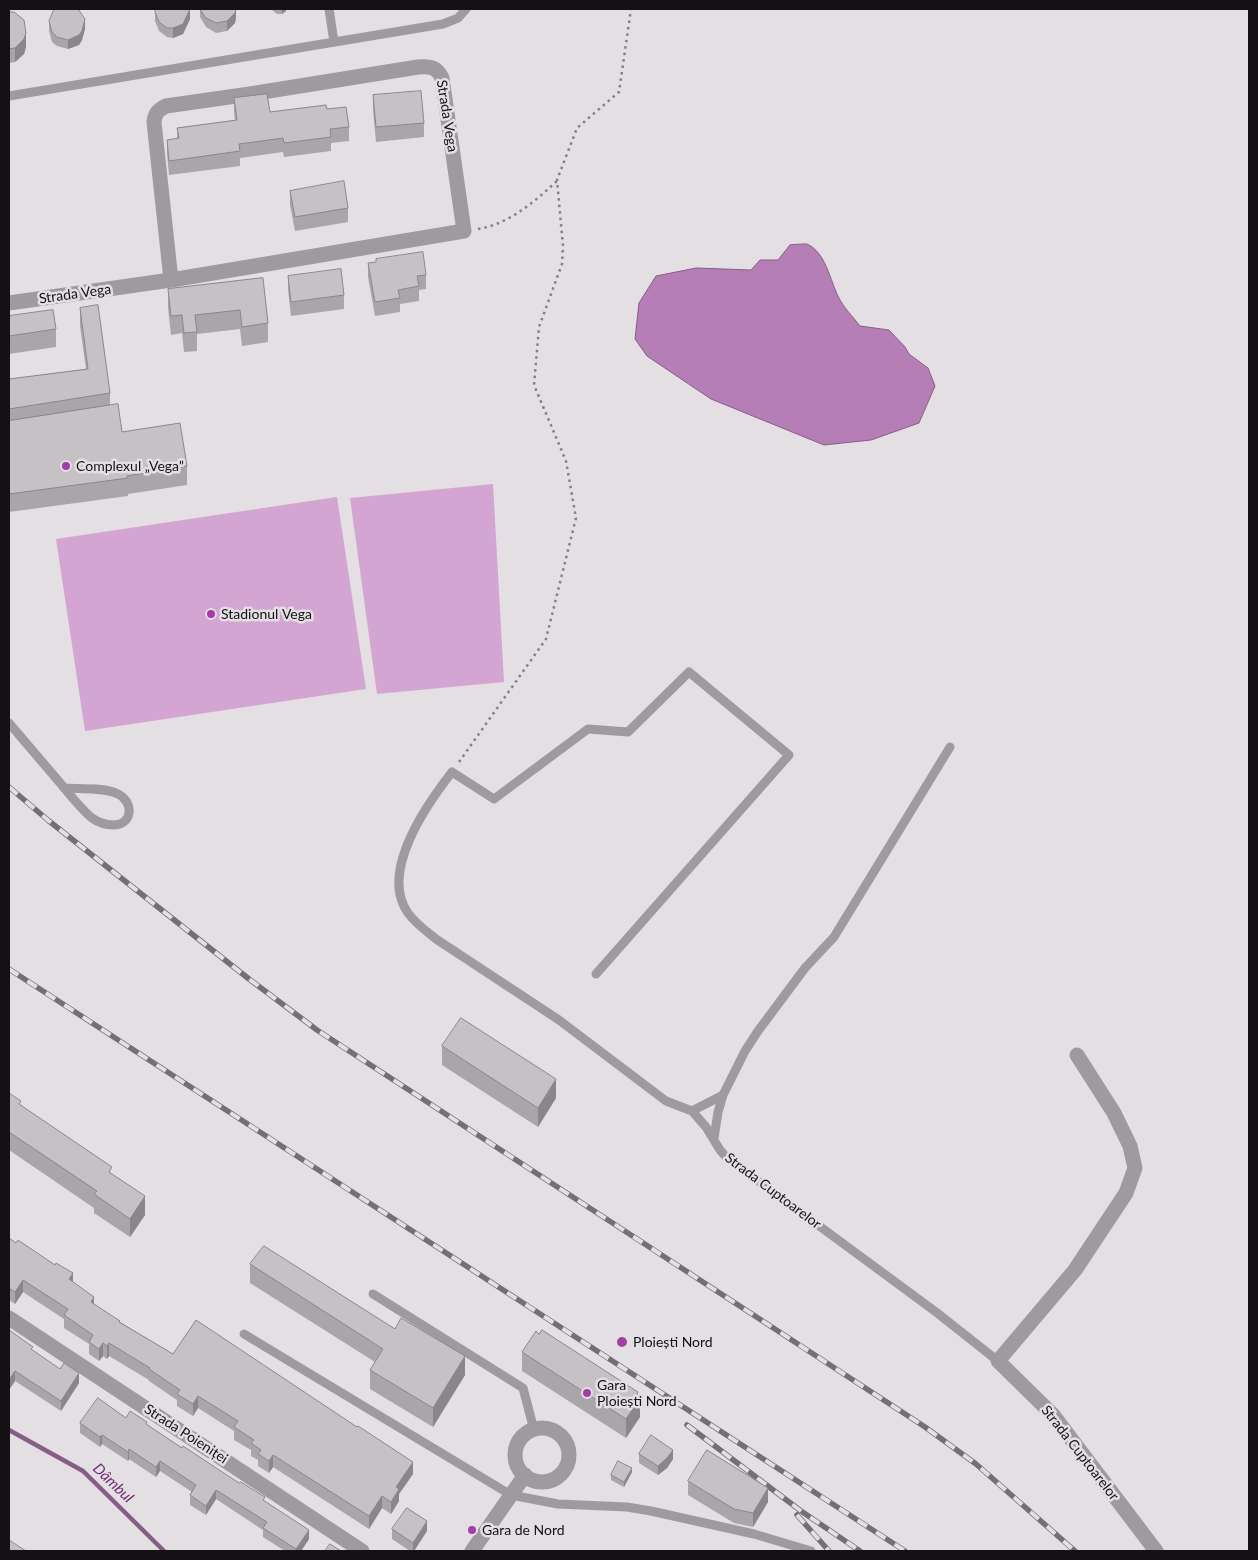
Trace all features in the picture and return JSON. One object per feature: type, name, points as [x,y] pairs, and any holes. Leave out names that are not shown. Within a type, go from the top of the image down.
[{"type":"street","name":"Strada Vega","points":[[9,303],[171,280],[464,231],[442,78],[439,72],[434,68],[418,66],[166,106],[159,109],[155,115],[154,122],[171,280]]},
{"type":"street","points":[[998,1360],[1075,1270],[1126,1193],[1135,1168],[1130,1146],[1114,1113],[1077,1055]]},
{"type":"street","name":"Strada Poieniței","points":[[9,1318],[362,1551]]},
{"type":"street","name":"Strada Cuptoarelor","points":[[998,1360],[1053,1415],[1156,1551]]},
{"type":"street","points":[[542,1428],[558,1434],[568,1448],[567,1465],[557,1478],[540,1482],[532,1480],[524,1475],[516,1462],[517,1446],[526,1434],[534,1430],[542,1428]]},
{"type":"street","points":[[472,1551],[524,1475]]},
{"type":"lane","points":[[329,9],[334,42]]},
{"type":"lane","points":[[9,96],[442,24],[458,18],[466,9]]},
{"type":"lane","points":[[452,772],[494,799],[588,729],[628,732],[689,672],[789,755],[596,974]]},
{"type":"lane","points":[[9,723],[64,788],[93,818],[101,823],[120,824],[127,820],[130,813],[129,805],[118,794],[100,790],[64,788]]},
{"type":"lane","points":[[714,1138],[723,1095],[745,1051],[805,968],[834,937],[950,747]]},
{"type":"lane","name":"Strada Cuptoarelor","points":[[452,772],[430,801],[416,824],[404,853],[400,895],[407,912],[436,939],[559,1020],[666,1100],[692,1111],[714,1138],[720,1150],[733,1164],[936,1312],[998,1360]]},
{"type":"lane","points":[[692,1111],[723,1095]]},
{"type":"lane","points":[[373,1294],[523,1388],[534,1430]]},
{"type":"lane","points":[[244,1334],[511,1496],[558,1504],[612,1506],[651,1511],[754,1534],[810,1551]]},
{"type":"path","points":[[452,772],[546,639],[576,518],[566,461],[534,385],[539,327],[562,264],[564,246],[557,180],[577,128],[619,92],[631,9]]},
{"type":"path","points":[[464,231],[492,226],[520,212],[557,180]]},
{"type":"shaded area","points":[[807,244],[819,253],[841,302],[860,326],[889,330],[909,354],[928,368],[935,386],[919,423],[871,440],[824,445],[711,399],[647,356],[635,339],[639,303],[656,276],[696,268],[751,270],[760,260],[778,260],[790,245]]},
{"type":"shaded area","points":[[493,484],[504,682],[377,694],[350,498]]},
{"type":"shaded area","name":"Stadionul Vega","points":[[337,497],[366,689],[85,731],[56,539]]},
{"type":"building","points":[[56,9],[78,9],[85,19],[79,35],[68,40],[57,37],[52,32],[49,21],[53,11]]},
{"type":"building","points":[[156,9],[190,9],[183,24],[167,28],[159,22],[155,12]]},
{"type":"building","points":[[200,9],[236,9],[235,13],[227,21],[216,23],[206,18]]},
{"type":"building","points":[[9,12],[14,12],[24,20],[26,33],[24,39],[15,48],[9,49]]},
{"type":"building","points":[[421,91],[424,123],[376,127],[373,95]]},
{"type":"building","points":[[267,94],[270,112],[326,105],[327,109],[346,107],[349,127],[330,129],[331,137],[284,143],[283,138],[239,144],[240,151],[169,161],[167,140],[179,138],[177,128],[237,120],[234,98]]},
{"type":"building","points":[[344,181],[348,208],[295,217],[290,191]]},
{"type":"building","points":[[423,252],[426,275],[417,276],[419,286],[398,290],[400,298],[375,302],[368,263],[376,262],[376,259]]},
{"type":"building","points":[[341,269],[344,295],[291,302],[288,276]]},
{"type":"building","points":[[263,278],[268,323],[242,327],[240,310],[195,315],[197,332],[184,333],[182,315],[171,316],[168,289]]},
{"type":"building","points":[[98,305],[110,393],[9,409],[9,379],[88,369],[80,308]]},
{"type":"building","points":[[53,310],[56,329],[9,336],[9,316]]},
{"type":"building","points":[[118,404],[122,432],[180,423],[187,466],[127,476],[128,478],[9,494],[9,421]]},
{"type":"building","points":[[461,1018],[556,1079],[538,1108],[442,1046]]},
{"type":"building","points":[[9,1093],[21,1101],[19,1104],[112,1167],[109,1172],[145,1196],[130,1219],[94,1194],[97,1191],[9,1132]]},
{"type":"building","points":[[9,1238],[16,1243],[18,1240],[55,1265],[56,1263],[73,1273],[69,1279],[94,1297],[91,1302],[119,1322],[173,1354],[196,1320],[413,1462],[396,1487],[399,1489],[391,1502],[382,1496],[369,1516],[273,1455],[269,1461],[258,1454],[261,1450],[251,1443],[254,1440],[234,1427],[238,1421],[198,1396],[193,1404],[177,1394],[180,1390],[150,1368],[109,1343],[107,1346],[103,1343],[99,1349],[89,1342],[93,1335],[64,1315],[68,1309],[23,1280],[15,1292],[9,1288]]},
{"type":"building","points":[[264,1246],[395,1329],[401,1318],[465,1356],[433,1408],[370,1370],[383,1349],[250,1264]]},
{"type":"building","points":[[9,1330],[33,1347],[31,1349],[60,1369],[64,1363],[79,1373],[61,1401],[15,1371],[9,1380]]},
{"type":"building","points":[[542,1330],[638,1392],[636,1396],[640,1398],[626,1419],[522,1352],[536,1331],[539,1334]]},
{"type":"building","points":[[98,1398],[126,1418],[130,1411],[182,1448],[183,1446],[239,1483],[241,1482],[265,1497],[263,1500],[309,1530],[296,1549],[263,1528],[267,1522],[216,1490],[206,1506],[190,1495],[196,1485],[160,1461],[156,1467],[129,1449],[128,1452],[102,1435],[100,1437],[80,1423]]},
{"type":"building","points":[[651,1435],[673,1450],[658,1466],[639,1454]]},
{"type":"building","points":[[707,1450],[768,1488],[753,1513],[734,1509],[688,1481]]},
{"type":"building","points":[[618,1461],[632,1468],[624,1482],[611,1475]]},
{"type":"building","points":[[407,1508],[427,1521],[413,1543],[392,1529]]},
{"type":"building","points":[[9,1540],[26,1551],[9,1551]]},
{"type":"building","points":[[330,1544],[341,1551],[325,1551]]},
{"type":"waterway","name":"Dâmbul","points":[[9,1430],[83,1471],[164,1551]]},
{"type":"railway","points":[[9,787],[49,821],[249,979],[317,1030],[925,1427],[976,1464],[1075,1551]]},
{"type":"railway","points":[[9,969],[905,1551]]},
{"type":"railway","points":[[687,1425],[801,1511],[860,1551]]},
{"type":"railway","points":[[797,1515],[829,1551]]},
{"type":"place","name":"Complexul „Vega”","points":[[66,466]]},
{"type":"place","name":"Stadionul Vega","points":[[211,614]]},
{"type":"place","name":"Ploiești Nord","points":[[622,1342]]},
{"type":"place","name":"Gara Ploiești Nord","points":[[587,1393]]},
{"type":"place","name":"Gara de Nord","points":[[472,1530]]}]
